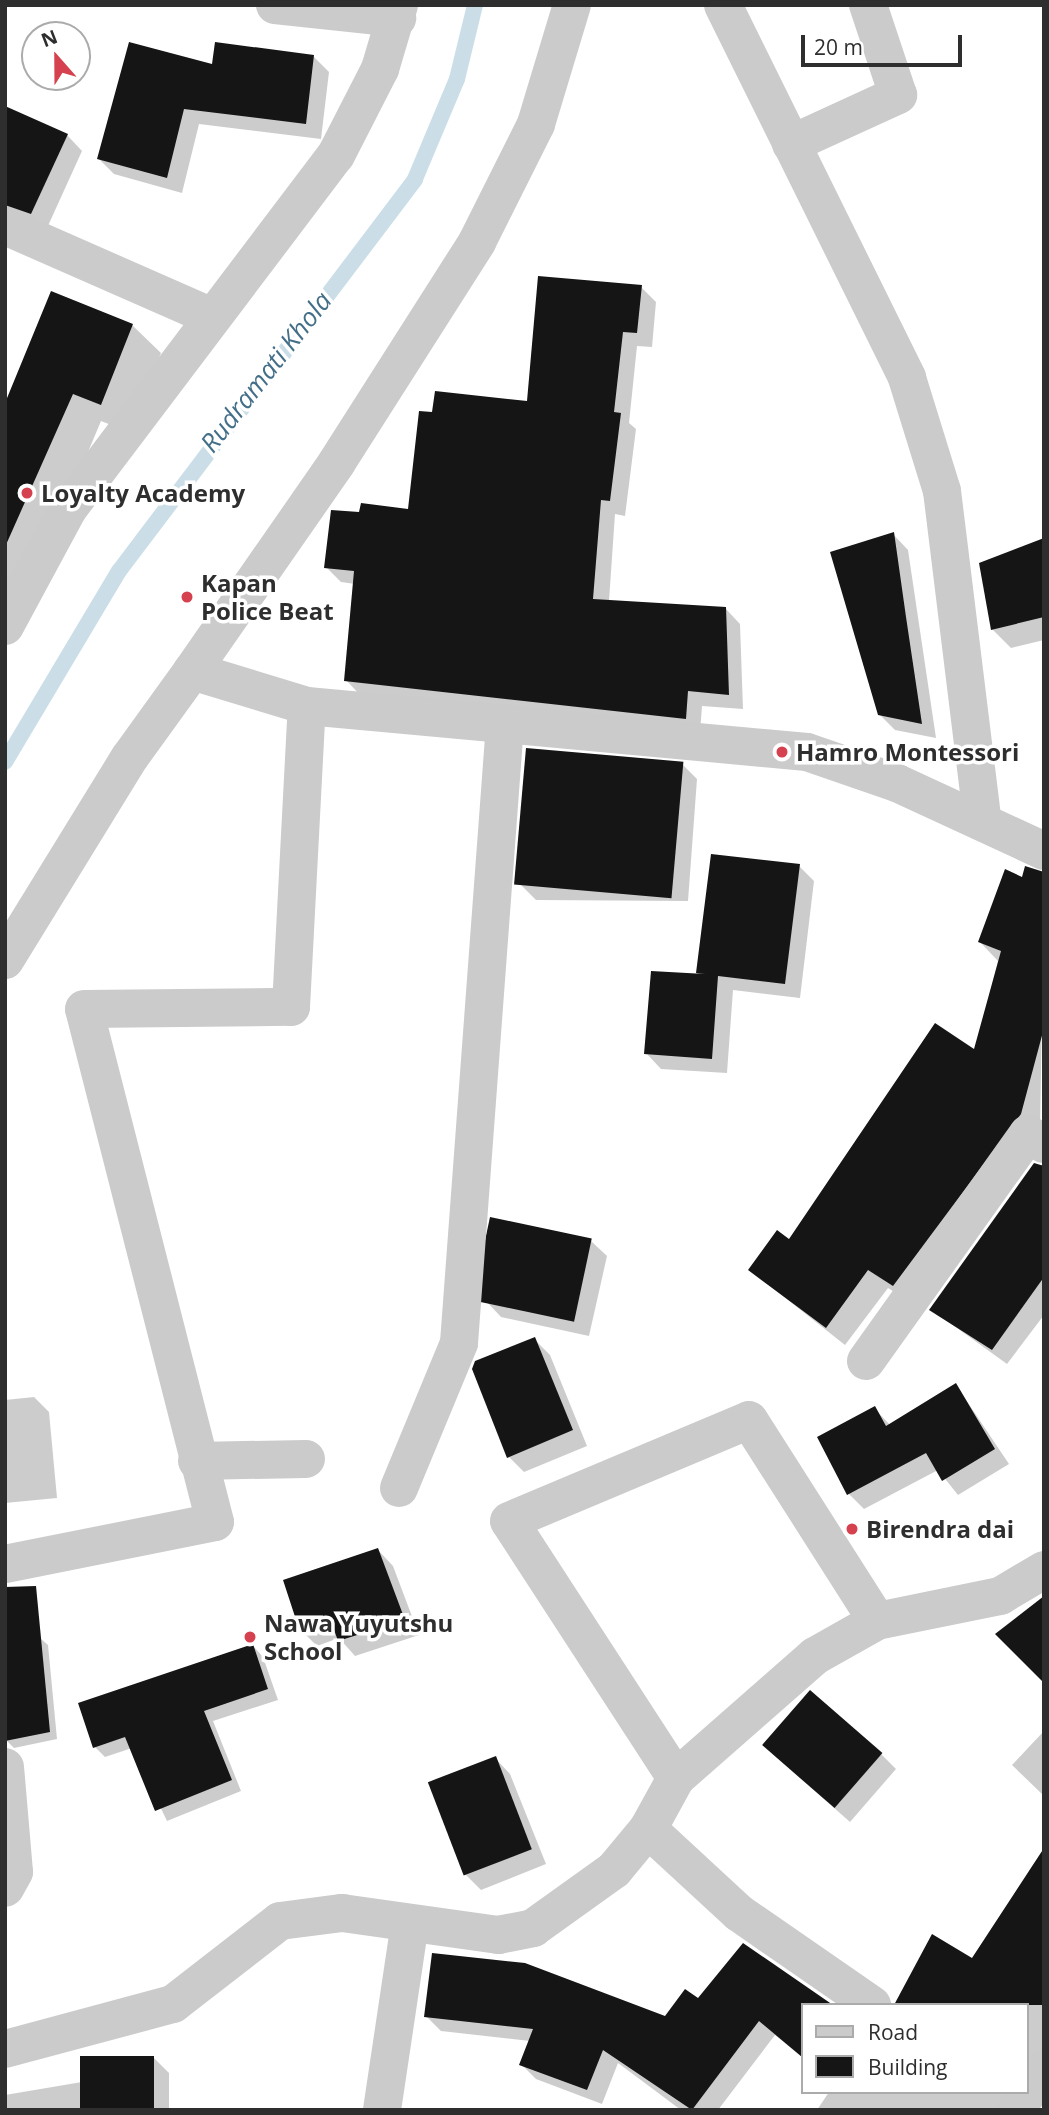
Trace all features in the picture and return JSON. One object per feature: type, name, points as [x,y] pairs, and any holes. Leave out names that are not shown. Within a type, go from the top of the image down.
[{"type":"street","points":[[5,625],[68,509],[336,155],[380,69],[398,12],[275,5]]},
{"type":"street","points":[[5,960],[130,757],[337,462],[477,242],[536,124],[572,5]]},
{"type":"street","points":[[723,5],[907,378],[942,491],[982,819]]},
{"type":"street","points":[[791,144],[898,95],[868,5]]},
{"type":"street","points":[[5,226],[212,317]]},
{"type":"street","points":[[192,671],[307,706],[807,752],[982,819],[1044,851]]},
{"type":"street","points":[[5,1564],[215,1522],[197,1461],[84,1009],[291,1007],[307,706]]},
{"type":"street","points":[[399,1488],[459,1343],[505,724]]},
{"type":"street","points":[[866,1361],[1028,1134],[1044,1144]]},
{"type":"street","points":[[676,1778],[509,1521],[749,1420],[877,1620]]},
{"type":"street","points":[[197,1461],[306,1459]]},
{"type":"street","points":[[6,2038],[173,2004],[281,1920],[342,1913],[498,1935],[533,1928],[614,1870],[648,1829],[676,1778],[815,1656],[877,1620],[1000,1596],[1044,1570]]},
{"type":"street","points":[[5,1768],[14,1872],[5,1888]]},
{"type":"street","points":[[648,1829],[739,1913],[869,2003]]},
{"type":"street","points":[[382,2110],[410,1923]]},
{"type":"street","points":[[1028,2087],[1044,2069]]},
{"type":"building","points":[[129,42],[212,64],[215,42],[314,55],[306,124],[184,109],[167,178],[97,159]]},
{"type":"building","points":[[5,106],[68,134],[31,214],[5,205]]},
{"type":"building","points":[[538,276],[642,285],[637,333],[623,332],[614,412],[621,413],[610,501],[601,500],[593,599],[726,607],[729,695],[688,691],[686,719],[344,681],[354,571],[324,568],[331,510],[359,512],[361,503],[408,509],[419,411],[432,412],[435,391],[527,401]]},
{"type":"building","points":[[51,291],[133,324],[101,405],[73,394],[5,547],[5,403]]},
{"type":"building","points":[[894,532],[922,724],[878,715],[830,552]]},
{"type":"building","points":[[1044,538],[1044,617],[991,630],[979,563]]},
{"type":"building","points":[[526,748],[683,762],[671,898],[514,884]]},
{"type":"building","points":[[711,854],[800,864],[785,984],[718,976],[712,1059],[644,1054],[651,971],[705,974],[696,973]]},
{"type":"building","points":[[1025,866],[1044,872],[1044,1028],[1021,1114],[893,1286],[868,1270],[826,1328],[748,1270],[777,1230],[789,1239],[935,1023],[974,1049],[1001,951],[978,942],[1005,869],[1022,877]]},
{"type":"building","points":[[1034,1163],[1044,1166],[1044,1277],[992,1350],[929,1310]]},
{"type":"building","points":[[490,1217],[592,1239],[574,1322],[472,1300]]},
{"type":"building","points":[[535,1337],[573,1430],[507,1458],[472,1369],[475,1361]]},
{"type":"building","points":[[956,1383],[995,1449],[942,1481],[926,1453],[847,1495],[817,1437],[875,1406],[886,1426]]},
{"type":"building","points":[[378,1548],[405,1620],[338,1641],[331,1621],[300,1632],[283,1580]]},
{"type":"building","points":[[36,1586],[50,1732],[5,1741],[5,1587]]},
{"type":"building","points":[[1044,1596],[1044,1683],[995,1634]]},
{"type":"building","points":[[253,1644],[268,1689],[204,1711],[232,1780],[155,1811],[125,1737],[93,1748],[78,1703]]},
{"type":"building","points":[[810,1690],[882,1753],[835,1808],[762,1745]]},
{"type":"building","points":[[496,1756],[532,1849],[464,1876],[428,1782]]},
{"type":"building","points":[[1044,1848],[1044,2005],[895,2003],[932,1934],[972,1958]]},
{"type":"building","points":[[743,1943],[830,2003],[800,2003],[800,2055],[759,2021],[692,2110],[603,2050],[587,2090],[519,2065],[533,2029],[424,2017],[432,1953],[525,1963],[665,2016],[685,1989],[698,1998]]},
{"type":"building","points":[[80,2056],[154,2056],[154,2110],[80,2110]]},
{"type":"waterway","name":"Rudramati Khola","points":[[5,762],[119,571],[415,179],[457,79],[475,5]]},
{"type":"place","name":"Loyalty Academy","points":[[27,493]]},
{"type":"place","name":"Kapan Police Beat","points":[[187,597]]},
{"type":"place","name":"Hamro Montessori","points":[[782,752]]},
{"type":"place","name":"Birendra dai","points":[[852,1529]]},
{"type":"place","name":"Nawa Yuyutshu School","points":[[250,1637]]}]
